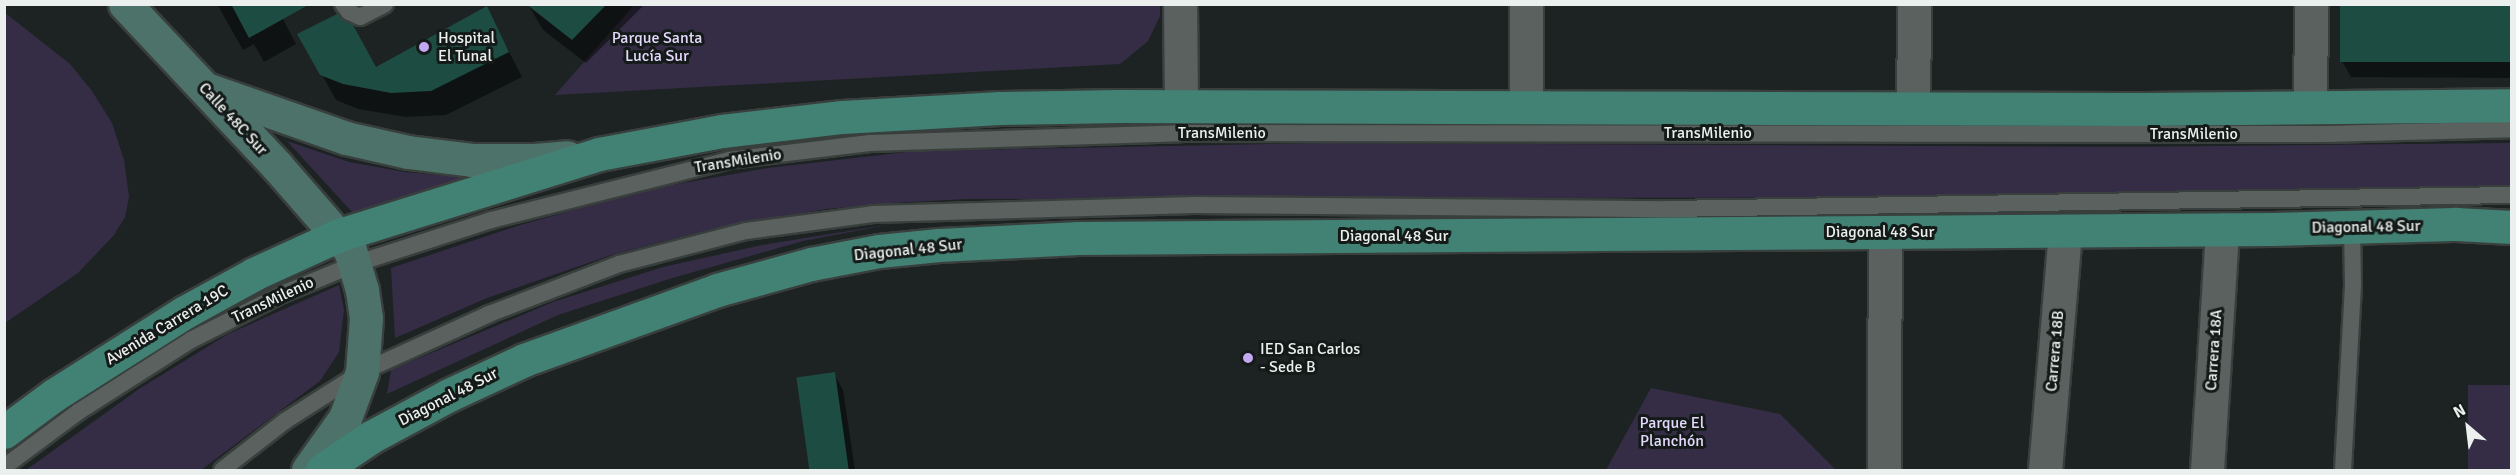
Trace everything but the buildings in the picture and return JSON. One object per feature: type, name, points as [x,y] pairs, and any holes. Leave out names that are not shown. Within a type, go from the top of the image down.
[{"type":"main road","points":[[339,236],[599,154],[722,131],[842,117],[1000,108],[1181,106],[2145,109],[2310,105],[2511,105]]},
{"type":"main road","name":"Diagonal 48 Sur","points":[[322,471],[371,437],[449,395],[524,360],[717,290],[811,264],[879,251],[939,245],[1080,238],[2065,231],[2456,224],[2511,227]]},
{"type":"main road","name":"Avenida Carrera 19C","points":[[4,432],[54,395],[185,312],[254,274],[339,236]]},
{"type":"street","name":"Calle 48C Sur","points":[[125,4],[347,245],[355,264],[366,318],[362,372],[345,418],[308,471]]},
{"type":"street","points":[[1180,4],[1181,106]]},
{"type":"street","points":[[1526,4],[1526,107]]},
{"type":"street","points":[[1913,108],[1914,4]]},
{"type":"street","points":[[2310,105],[2311,4]]},
{"type":"street","points":[[203,88],[346,138],[408,152],[472,160],[535,160],[599,154]]},
{"type":"street","name":"Carrera 18A","points":[[2207,471],[2222,229]]},
{"type":"street","name":"Carrera 18B","points":[[2045,471],[2065,231]]},
{"type":"street","points":[[1884,232],[1884,471]]},
{"type":"lane","points":[[343,4],[349,12],[360,17],[385,4]]},
{"type":"lane","name":"TransMilenio","points":[[4,467],[78,412],[191,340],[282,294],[355,264],[490,220],[729,160],[870,143],[1181,133],[2326,134],[2511,129]]},
{"type":"lane","points":[[222,471],[285,421],[362,372],[489,314],[619,264],[746,231],[873,214],[1194,205],[1667,209],[2511,195]]},
{"type":"lane","points":[[2343,470],[2353,284],[2352,227]]},
{"type":"green space","name":"Parque Santa Lucía Sur","points":[[635,4],[1160,4],[1160,16],[1148,41],[1120,64],[555,95]]},
{"type":"green space","points":[[4,12],[70,64],[92,91],[112,123],[124,160],[129,197],[125,217],[114,235],[78,273],[5,323]]},
{"type":"green space","points":[[287,141],[349,162],[405,172],[471,178],[353,213]]},
{"type":"green space","points":[[1328,143],[2131,147],[2511,143],[2511,185],[1998,197],[967,199],[892,203],[826,209],[713,229],[614,254],[487,298],[395,338],[391,268],[520,225],[649,189],[768,168],[915,151]]},
{"type":"green space","points":[[898,223],[803,241],[669,279],[558,315],[387,394],[391,370],[553,302],[663,267],[762,245]]},
{"type":"green space","points":[[339,285],[344,310],[339,352],[320,381],[201,470],[26,470],[139,389],[228,334]]},
{"type":"green space","points":[[2468,385],[2511,385],[2511,470],[2468,470]]},
{"type":"green space","name":"Parque El Planchón","points":[[1651,388],[1780,414],[1836,470],[1606,470]]},
{"type":"place","name":"Hospital El Tunal","points":[[424,47]]},
{"type":"place","name":"IED San Carlos - Sede B","points":[[1248,358]]}]
